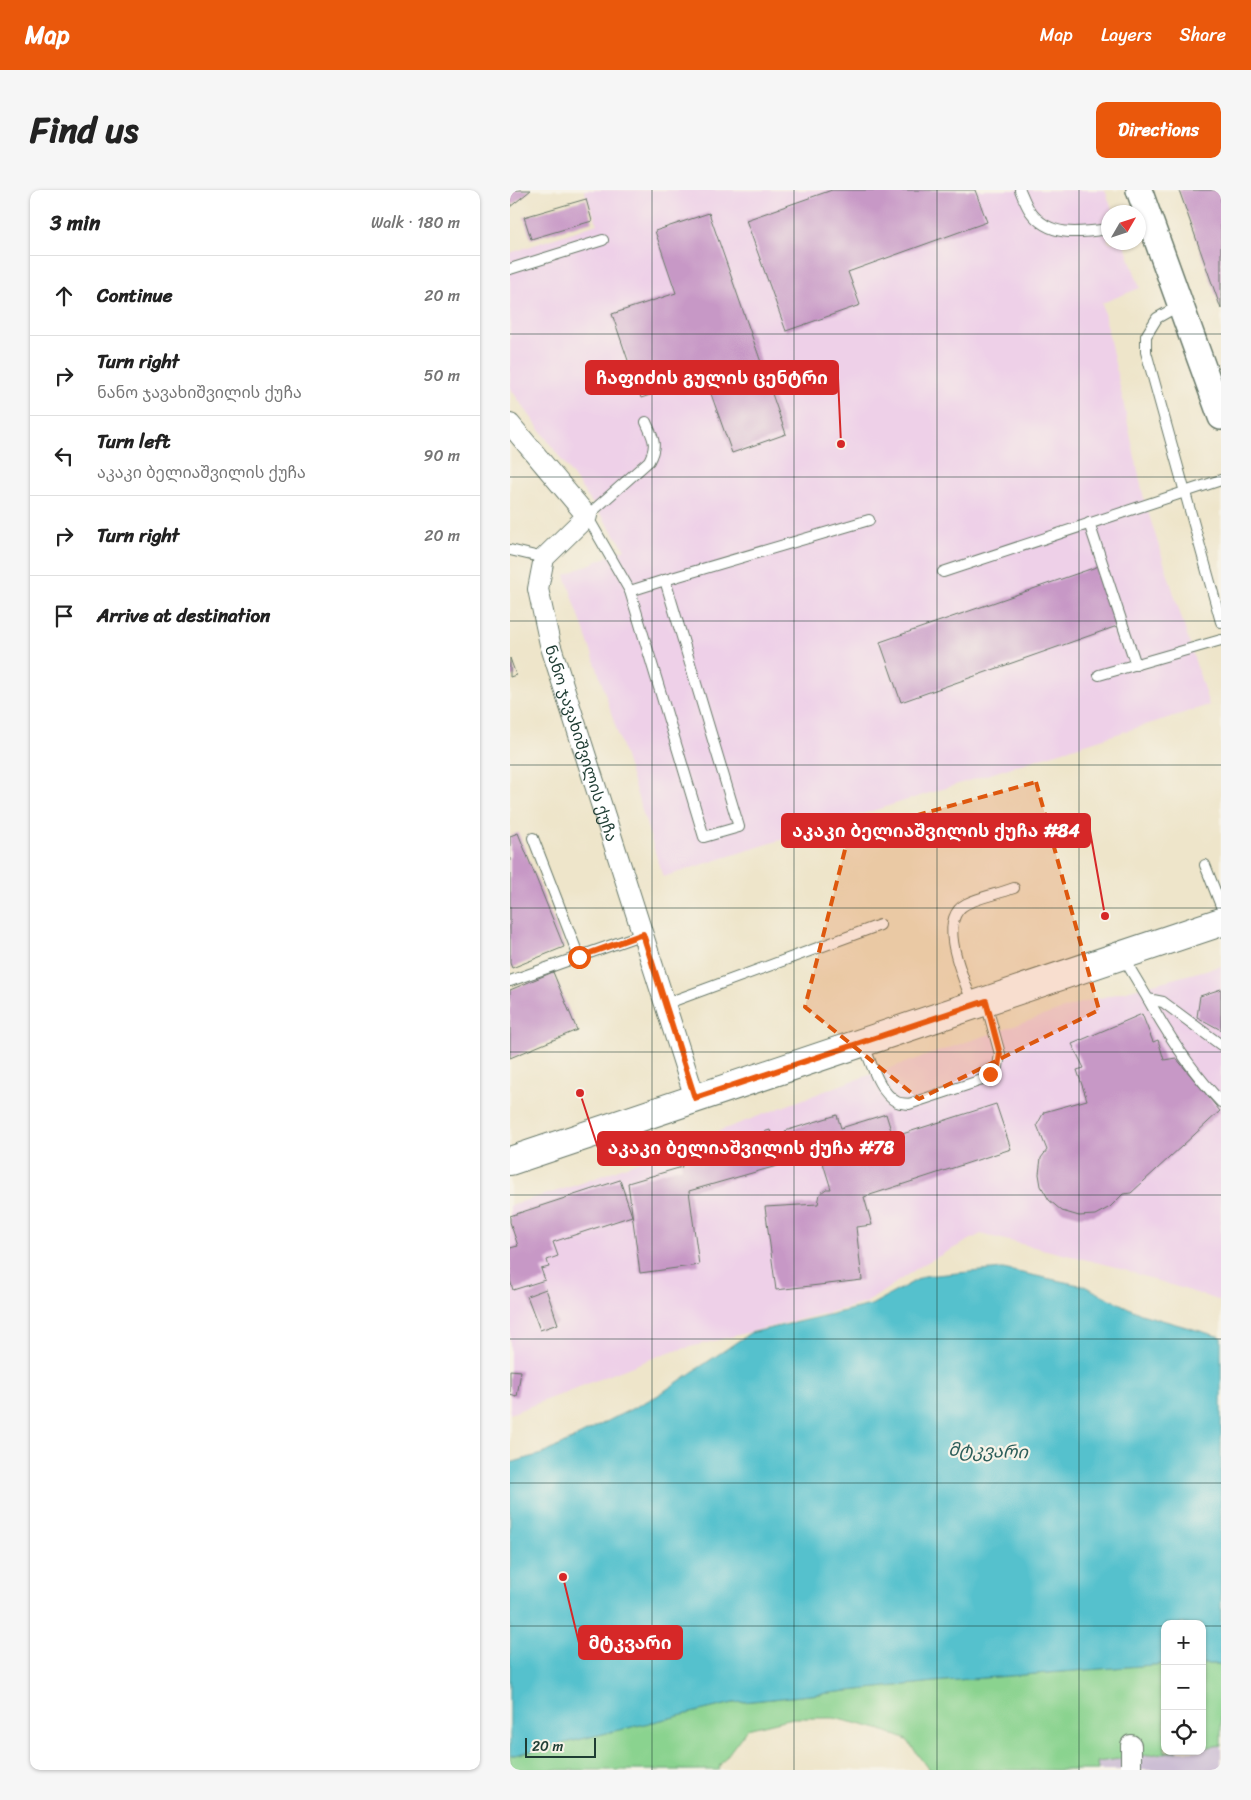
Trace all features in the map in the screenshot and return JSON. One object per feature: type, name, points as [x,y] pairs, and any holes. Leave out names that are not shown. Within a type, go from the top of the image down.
[{"type":"main road","points":[[510,1161],[1221,922]]},
{"type":"street","points":[[1139,190],[1142,205]]},
{"type":"street","points":[[1146,225],[1180,305],[1221,418]]},
{"type":"street","points":[[510,424],[587,516],[544,558]]},
{"type":"street","name":"ნანო ჯავახიშვილის ქუჩა","points":[[544,558],[538,589],[550,644],[695,1098]]},
{"type":"street","points":[[1131,1745],[1131,1770]]},
{"type":"lane","points":[[1020,190],[1030,211],[1043,224],[1064,233],[1080,234],[1101,230]]},
{"type":"lane","points":[[510,269],[603,240]]},
{"type":"lane","points":[[1180,305],[1157,318],[1146,336],[1146,352],[1221,622]]},
{"type":"lane","points":[[646,422],[655,442],[654,452],[649,461],[587,516],[630,590],[704,837],[739,827],[665,580]]},
{"type":"lane","points":[[943,572],[1221,480]]},
{"type":"lane","points":[[630,590],[869,520]]},
{"type":"lane","points":[[1089,523],[1136,664]]},
{"type":"lane","points":[[510,550],[544,558]]},
{"type":"lane","points":[[1098,675],[1221,640]]},
{"type":"lane","points":[[533,838],[579,957]]},
{"type":"lane","points":[[1206,865],[1221,906]]},
{"type":"lane","points":[[863,1042],[882,1087],[889,1096],[899,1103],[909,1104],[985,1079],[998,1067],[1000,1054],[952,940],[952,924],[957,910],[966,904],[1014,888]]},
{"type":"lane","points":[[664,1004],[880,925]]},
{"type":"lane","points":[[510,981],[643,934]]},
{"type":"lane","points":[[1122,956],[1167,1030],[1209,1090],[1221,1102]]},
{"type":"lane","points":[[1148,998],[1163,1002],[1221,1044]]},
{"type":"highlighted area","points":[[1036,782],[1099,1010],[919,1099],[805,1007],[849,834]]},
{"type":"shaded area","points":[[584,190],[1105,190],[1110,205],[1101,205],[1101,250],[1126,250],[1140,288],[1102,303],[1144,499],[1209,705],[663,877],[598,671],[565,575],[625,549],[510,388],[510,253],[597,224]]},
{"type":"shaded area","points":[[1221,966],[1221,1301],[1112,1266],[981,1234],[922,1265],[866,1303],[666,1353],[510,1414],[510,1205],[574,1186],[846,1083],[1081,1003]]},
{"type":"shaded area","points":[[1221,1745],[1221,1770],[1098,1770],[1097,1762],[1161,1753],[1161,1755],[1206,1755],[1206,1747]]},
{"type":"green space","points":[[1161,1664],[1161,1753],[1097,1762],[1098,1770],[929,1770],[907,1740],[879,1729],[834,1718],[793,1718],[747,1729],[720,1765],[719,1770],[510,1770],[510,1756],[733,1703],[944,1681]]},
{"type":"green space","points":[[1206,1664],[1221,1664],[1221,1745],[1206,1747]]},
{"type":"water","points":[[1003,1269],[1084,1286],[1141,1314],[1221,1337],[1221,1664],[1206,1664],[1206,1620],[1161,1620],[1161,1664],[944,1681],[733,1703],[510,1756],[510,1463],[545,1453],[657,1396],[750,1333],[871,1305],[924,1276]]},
{"type":"building","points":[[510,190],[531,190],[510,207]]},
{"type":"building","points":[[832,190],[975,190],[987,222],[848,272],[860,305],[786,331],[746,220]]},
{"type":"building","points":[[1179,190],[1221,190],[1221,309]]},
{"type":"building","points":[[586,199],[592,221],[531,239],[524,217]]},
{"type":"building","points":[[709,213],[786,434],[732,453],[705,377],[641,398],[612,314],[676,293],[655,231]]},
{"type":"building","points":[[1099,566],[1120,625],[901,702],[880,642]]},
{"type":"building","points":[[510,658],[516,675],[510,677]]},
{"type":"building","points":[[518,833],[564,947],[512,968],[510,963],[510,836]]},
{"type":"building","points":[[553,972],[577,1030],[510,1058],[510,990]]},
{"type":"building","points":[[1221,989],[1221,1030],[1197,1017],[1200,996]]},
{"type":"building","points":[[1142,1014],[1153,1042],[1158,1040],[1164,1060],[1176,1058],[1220,1111],[1131,1193],[1123,1194],[1110,1207],[1095,1215],[1079,1216],[1062,1211],[1049,1200],[1041,1186],[1039,1174],[1041,1158],[1047,1150],[1037,1125],[1044,1112],[1087,1100],[1077,1070],[1084,1068],[1072,1044]]},
{"type":"building","points":[[996,1104],[1011,1149],[864,1197],[872,1225],[856,1227],[862,1280],[776,1290],[765,1207],[818,1204],[820,1194],[826,1189],[831,1189],[819,1150],[793,1158],[785,1131],[837,1115],[841,1128],[886,1114],[893,1137]]},
{"type":"building","points":[[770,1130],[780,1165],[689,1191],[699,1265],[640,1273],[628,1183],[682,1167],[679,1157]]},
{"type":"building","points":[[620,1180],[632,1216],[553,1242],[558,1256],[547,1260],[549,1267],[541,1269],[545,1280],[513,1290],[510,1280],[510,1248],[518,1246],[510,1222],[510,1216]]},
{"type":"building","points":[[546,1289],[558,1324],[540,1330],[527,1296]]},
{"type":"building","points":[[510,1370],[521,1371],[517,1397],[510,1395]]},
{"type":"place","name":"ჩაფიძის გულის ცენტრი","points":[[841,444]]},
{"type":"place","name":"აკაკი ბელიაშვილის ქუჩა #84","points":[[1105,916]]},
{"type":"place","name":"აკაკი ბელიაშვილის ქუჩა #78","points":[[580,1093]]},
{"type":"place","name":"მტკვარი","points":[[563,1577]]},
{"type":"route","points":[[579,957],[643,934],[695,1098],[986,1001],[1000,1054],[998,1067],[990,1074]]}]
